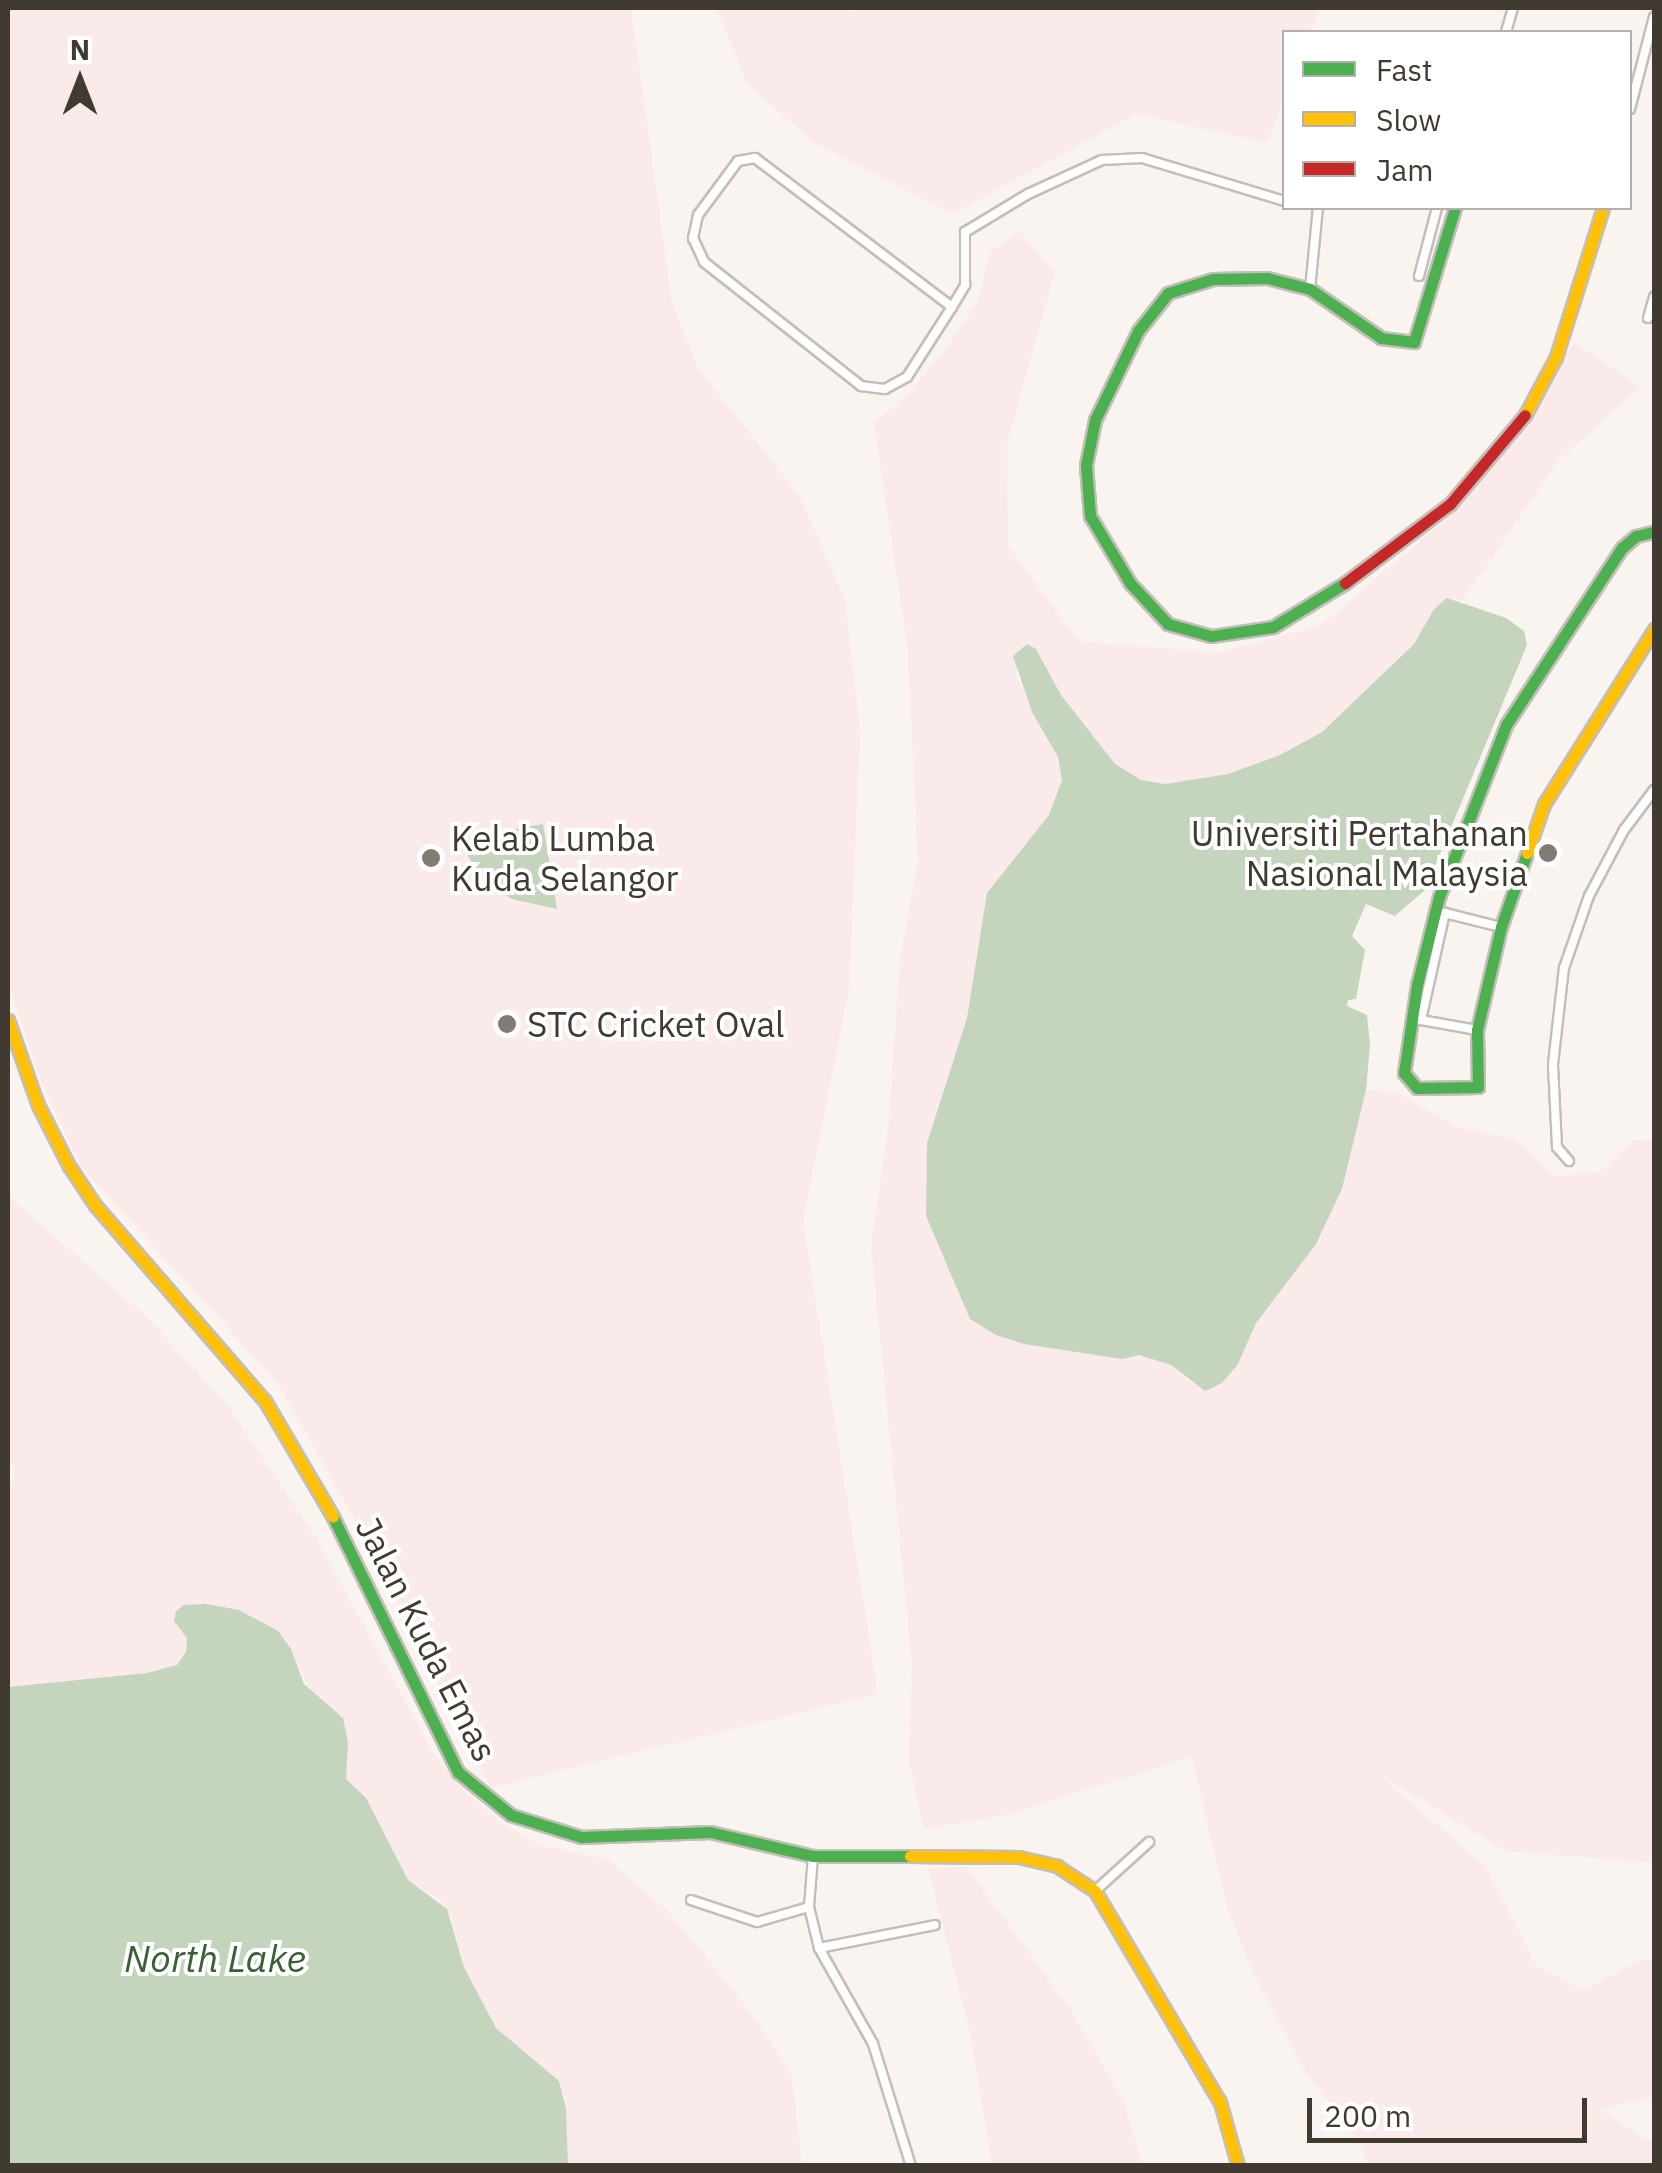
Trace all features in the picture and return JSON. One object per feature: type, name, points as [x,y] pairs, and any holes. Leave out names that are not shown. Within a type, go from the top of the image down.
[{"type":"street","points":[[1632,101],[1654,16]]},
{"type":"street","points":[[952,307],[755,158],[738,161],[698,215],[693,238],[704,262],[861,386],[886,389],[907,377],[952,307],[965,285],[965,232],[1028,194],[1102,160],[1142,158],[1282,200]]},
{"type":"street","points":[[1310,289],[1314,210]]},
{"type":"street","points":[[1419,276],[1436,210]]},
{"type":"street","points":[[1454,210],[1414,342],[1381,338],[1310,289],[1266,278],[1214,280],[1168,293],[1138,332],[1095,420],[1086,465],[1090,516],[1130,583],[1168,624],[1211,636],[1272,626],[1377,564],[1450,504],[1524,418],[1556,357],[1602,210]]},
{"type":"street","points":[[1648,318],[1654,296]]},
{"type":"street","points":[[1654,532],[1636,536],[1622,548],[1506,725],[1440,897],[1417,985],[1406,1056],[1408,1083],[1417,1088],[1478,1087],[1477,1030],[1501,927],[1544,804],[1628,664],[1654,629]]},
{"type":"street","points":[[1569,1161],[1557,1147],[1553,1064],[1564,968],[1589,896],[1624,830],[1654,790]]},
{"type":"street","points":[[1477,1030],[1422,1020],[1445,912],[1501,927]]},
{"type":"street","name":"Jalan Kuda Emas","points":[[8,1020],[38,1105],[68,1166],[96,1205],[265,1401],[350,1546],[458,1772],[470,1785],[511,1815],[582,1837],[710,1832],[813,1856],[1018,1856],[1057,1866],[1095,1890],[1220,2102],[1238,2166]]},
{"type":"street","points":[[1095,1890],[1149,1842]]},
{"type":"street","points":[[813,1856],[809,1907],[819,1948],[872,2044],[910,2166]]},
{"type":"street","points":[[691,1900],[757,1922],[809,1907]]},
{"type":"street","points":[[819,1948],[935,1925]]},
{"type":"shaded area","name":"Kelab Lumba Kuda Selangor","points":[[8,8],[631,8],[672,303],[698,368],[799,495],[845,599],[860,733],[849,989],[803,1221],[878,1694],[490,1788],[366,1540],[277,1382],[80,1165],[43,1087],[8,982]]},
{"type":"shaded area","points":[[716,8],[841,8],[848,13],[862,8],[1320,8],[1311,30],[1282,30],[1282,104],[1267,143],[1136,114],[952,214],[813,142],[748,84]]},
{"type":"shaded area","points":[[1019,231],[1055,272],[1007,443],[1008,546],[1079,641],[1220,653],[1321,625],[1456,511],[1574,343],[1641,387],[1559,460],[1462,601],[1447,598],[1434,609],[1414,643],[1322,732],[1280,755],[1228,774],[1164,784],[1141,780],[1115,764],[1061,695],[1036,649],[1015,674],[1058,757],[1062,780],[1049,815],[987,893],[967,1018],[927,1143],[926,1216],[970,1319],[996,1335],[1122,1359],[1139,1355],[1171,1365],[1190,1383],[1238,1364],[1256,1323],[1316,1244],[1342,1189],[1366,1090],[1396,1092],[1457,1127],[1515,1139],[1556,1176],[1601,1171],[1633,1140],[1654,1140],[1654,1863],[1506,1851],[1377,1773],[1486,1867],[1536,1965],[1583,1991],[1636,1962],[1654,1959],[1654,2097],[1599,2109],[1654,2144],[1654,2165],[1369,2165],[1358,2140],[1302,2067],[1250,1966],[1227,1907],[1192,1757],[1005,1815],[924,1829],[909,1762],[912,1663],[871,1245],[888,1130],[900,961],[918,861],[908,652],[874,423],[908,394],[947,347],[978,302],[990,252]]},
{"type":"shaded area","points":[[8,1196],[147,1317],[229,1407],[318,1542],[435,1755],[457,1784],[499,1822],[543,1846],[607,1859],[667,1910],[708,1959],[759,2023],[792,2077],[802,2165],[568,2165],[564,2093],[496,2028],[464,1967],[451,1917],[441,1901],[408,1880],[366,1798],[345,1779],[347,1756],[278,1631],[239,1610],[184,1605],[174,1616],[187,1637],[186,1651],[177,1665],[147,1673],[8,1687],[8,1497],[15,1471],[8,1455]]},
{"type":"shaded area","points":[[966,1866],[1071,2010],[1123,2100],[1143,2165],[992,2165],[970,2032],[928,1869]]},
{"type":"water","points":[[1447,598],[1506,618],[1524,631],[1527,645],[1425,890],[1395,916],[1366,904],[1352,936],[1365,950],[1356,999],[1348,1000],[1347,1006],[1367,1015],[1370,1045],[1366,1090],[1342,1189],[1316,1244],[1256,1323],[1238,1364],[1222,1383],[1205,1391],[1171,1365],[1139,1355],[1122,1359],[1024,1344],[996,1335],[970,1319],[926,1216],[927,1143],[967,1018],[987,893],[1049,815],[1062,780],[1058,757],[1032,712],[1013,656],[1027,644],[1036,649],[1061,695],[1115,764],[1141,780],[1165,784],[1228,774],[1280,755],[1322,732],[1414,644],[1434,609]]},
{"type":"water","points":[[543,824],[557,909],[512,899],[498,890],[475,867],[458,840]]},
{"type":"water","name":"North Lake","points":[[184,1605],[239,1610],[278,1631],[291,1649],[304,1684],[343,1718],[348,1743],[346,1779],[366,1798],[408,1880],[447,1909],[464,1967],[496,2028],[559,2081],[566,2109],[568,2165],[8,2165],[8,1687],[147,1673],[177,1665],[186,1652],[187,1638],[174,1621],[176,1611]]},
{"type":"traffic: fast","points":[[1345,583],[1273,627],[1211,636],[1168,624],[1130,583],[1090,516],[1086,465],[1095,420],[1138,331],[1168,293],[1213,279],[1267,278],[1310,289],[1381,338],[1414,342],[1454,210]]},
{"type":"traffic: fast","points":[[1527,853],[1501,927],[1477,1030],[1478,1087],[1417,1088],[1404,1073],[1417,985],[1439,897],[1506,725],[1622,548],[1636,536],[1654,532]]},
{"type":"traffic: fast","points":[[333,1517],[458,1772],[511,1815],[581,1837],[710,1832],[813,1856],[910,1856]]},
{"type":"traffic: slow","points":[[1525,415],[1556,357],[1602,210]]},
{"type":"traffic: slow","points":[[1527,853],[1544,804],[1654,629]]},
{"type":"traffic: slow","points":[[8,1020],[38,1105],[69,1166],[95,1205],[265,1401],[333,1517]]},
{"type":"traffic: slow","points":[[910,1856],[1019,1857],[1057,1866],[1095,1891],[1220,2102],[1238,2166]]},
{"type":"traffic: jam","points":[[1345,583],[1450,504],[1525,415]]},
{"type":"place","name":"Universiti Pertahanan Nasional Malaysia","points":[[1548,853]]},
{"type":"place","name":"Kelab Lumba Kuda Selangor","points":[[431,858]]},
{"type":"place","name":"STC Cricket Oval","points":[[507,1024]]}]
